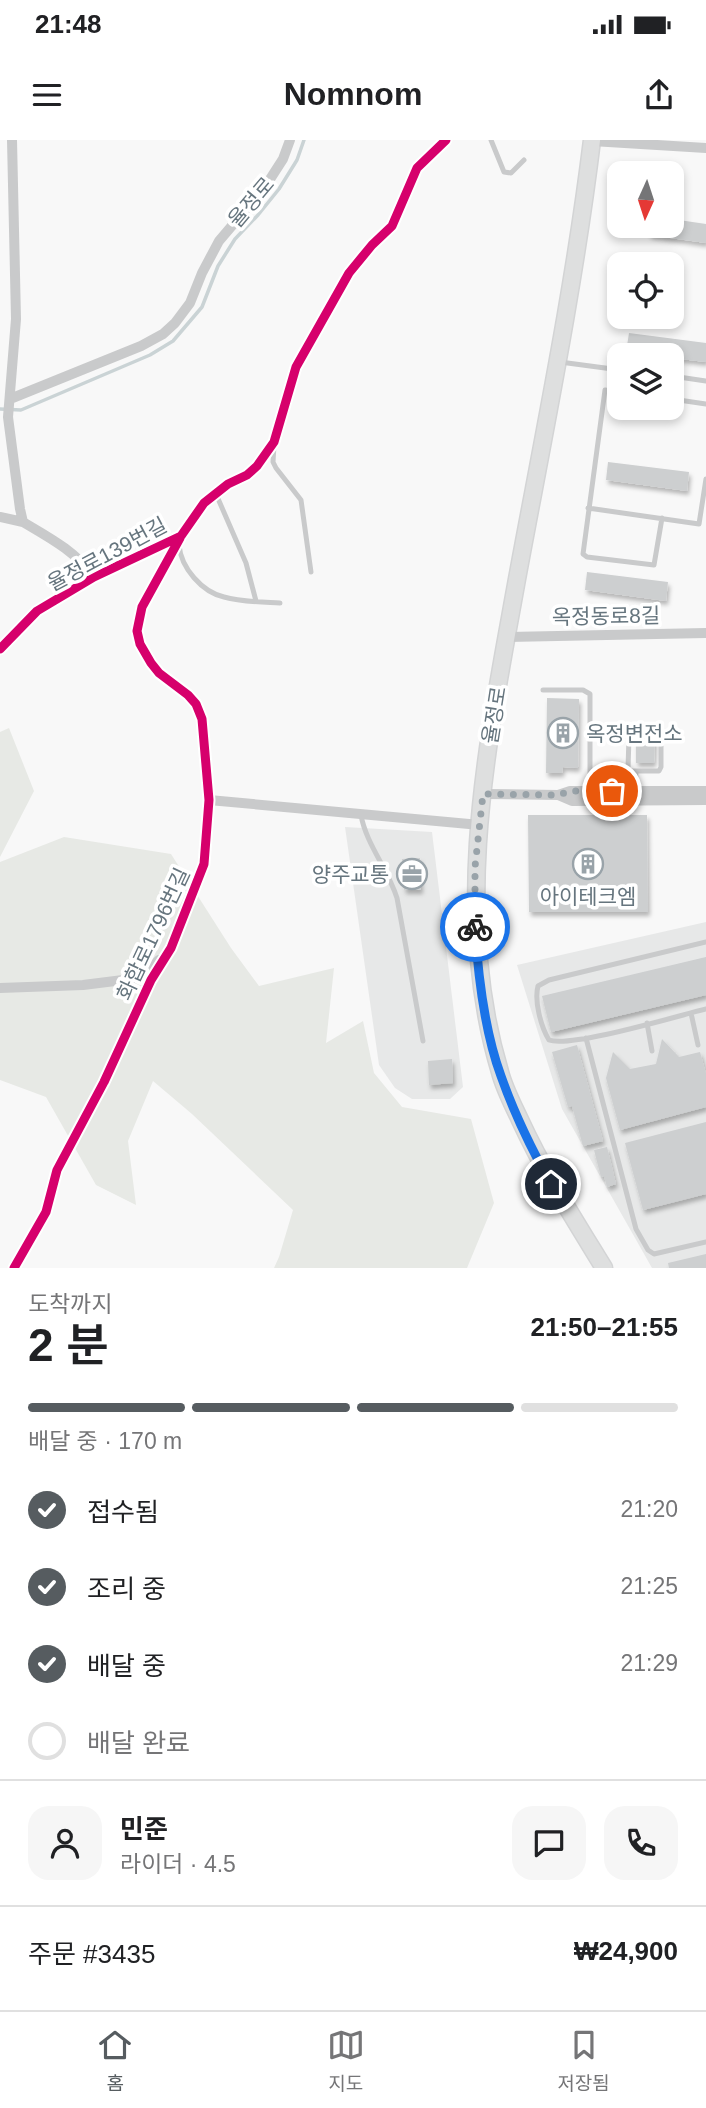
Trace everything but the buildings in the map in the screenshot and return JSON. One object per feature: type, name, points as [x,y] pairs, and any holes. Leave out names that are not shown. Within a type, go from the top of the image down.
[{"type":"main road","name":"율정로","points":[[592,141],[580,237],[486,758],[475,867],[477,960],[489,1032],[500,1075],[542,1167],[604,1268]]},
{"type":"street","points":[[12,140],[16,318],[8,417],[23,522]]},
{"type":"street","name":"율정로","points":[[10,400],[141,346],[163,334],[175,323],[190,303],[219,241],[265,187],[283,159],[290,140]]},
{"type":"street","name":"율정로139번길","points":[[0,649],[37,611],[94,577],[181,537],[204,503],[257,467],[274,442],[291,377],[349,273],[392,226],[417,168],[446,140]]},
{"type":"street","points":[[592,141],[706,148]]},
{"type":"street","points":[[0,517],[23,522],[69,549],[94,577]]},
{"type":"street","name":"화합로1796번길","points":[[14,1268],[46,1212],[57,1170],[104,1083],[151,980],[171,948],[204,864],[209,800],[206,741],[199,712],[188,695],[159,673],[151,663],[139,643],[137,631],[142,607],[181,537]]},
{"type":"street","name":"옥정동로8길","points":[[507,637],[706,633]]},
{"type":"street","points":[[483,794],[706,791]]},
{"type":"street","points":[[558,795],[572,801],[706,800]]},
{"type":"street","points":[[209,800],[480,824]]},
{"type":"street","name":"화합로1796번길","points":[[0,988],[83,985],[131,979],[147,971],[171,948]]},
{"type":"lane","points":[[491,140],[504,172],[511,173],[524,160]]},
{"type":"lane","points":[[558,362],[607,368]]},
{"type":"lane","points":[[684,378],[706,381]]},
{"type":"lane","points":[[607,390],[584,556],[653,565],[662,518]]},
{"type":"lane","points":[[684,401],[706,404]]},
{"type":"lane","name":"율정로139번길","points":[[274,442],[273,462],[300,500],[311,572]]},
{"type":"lane","points":[[589,508],[703,524],[706,479]]},
{"type":"lane","points":[[216,494],[246,563],[256,601]]},
{"type":"lane","name":"율정로139번길","points":[[181,537],[181,558],[197,580],[222,597],[281,603]]},
{"type":"lane","points":[[544,690],[583,690],[590,694],[590,791]]},
{"type":"lane","points":[[633,731],[659,732],[662,738],[661,769],[636,771],[628,769],[629,734],[633,731]]},
{"type":"lane","points":[[635,791],[636,771]]},
{"type":"lane","points":[[361,815],[363,828],[393,882],[423,1041]]},
{"type":"lane","points":[[706,942],[549,980],[538,986],[537,999],[549,1040],[559,1042],[706,1009]]},
{"type":"lane","points":[[691,1013],[698,1045]]},
{"type":"lane","points":[[647,1023],[652,1051]]},
{"type":"lane","points":[[586,1038],[636,1229],[648,1250],[654,1254],[706,1242]]},
{"type":"shaded area","points":[[9,728],[34,791],[0,857],[0,732]]},
{"type":"shaded area","name":"양주교통","points":[[345,827],[432,832],[463,1087],[450,1099],[412,1099],[395,1088],[379,1065]]},
{"type":"shaded area","points":[[64,837],[171,854],[231,948],[259,986],[334,968],[326,1043],[363,1021],[374,1073],[402,1107],[471,1119],[494,1203],[467,1268],[274,1268],[293,1210],[192,1114],[153,1081],[128,1141],[136,1205],[96,1185],[46,1097],[0,1080],[0,862]]},
{"type":"shaded area","points":[[706,922],[706,1268],[652,1268],[562,1109],[517,965]]},
{"type":"waterway","points":[[0,409],[21,410],[150,355],[173,341],[202,307],[218,266],[235,239],[279,189],[297,160],[304,140]]},
{"type":"cycle path","points":[[0,649],[37,611],[94,577],[181,536],[204,503],[257,466],[274,442],[296,367],[349,273],[392,226],[417,168],[446,140]]},
{"type":"cycle path","points":[[14,1268],[46,1212],[57,1170],[104,1082],[151,980],[171,948],[204,864],[209,800],[202,719],[196,704],[188,695],[159,673],[151,663],[140,644],[137,631],[142,607],[180,538]]},
{"type":"way so far","points":[[475,927],[475,867],[483,794],[558,795],[570,791],[612,791]]},
{"type":"place","name":"옥정변전소","points":[[563,733]]},
{"type":"place","name":"아이테크엠","points":[[588,864]]},
{"type":"place","name":"양주교통","points":[[412,874]]},
{"type":"route","points":[[475,927],[477,960],[489,1032],[500,1075],[551,1184]]}]
